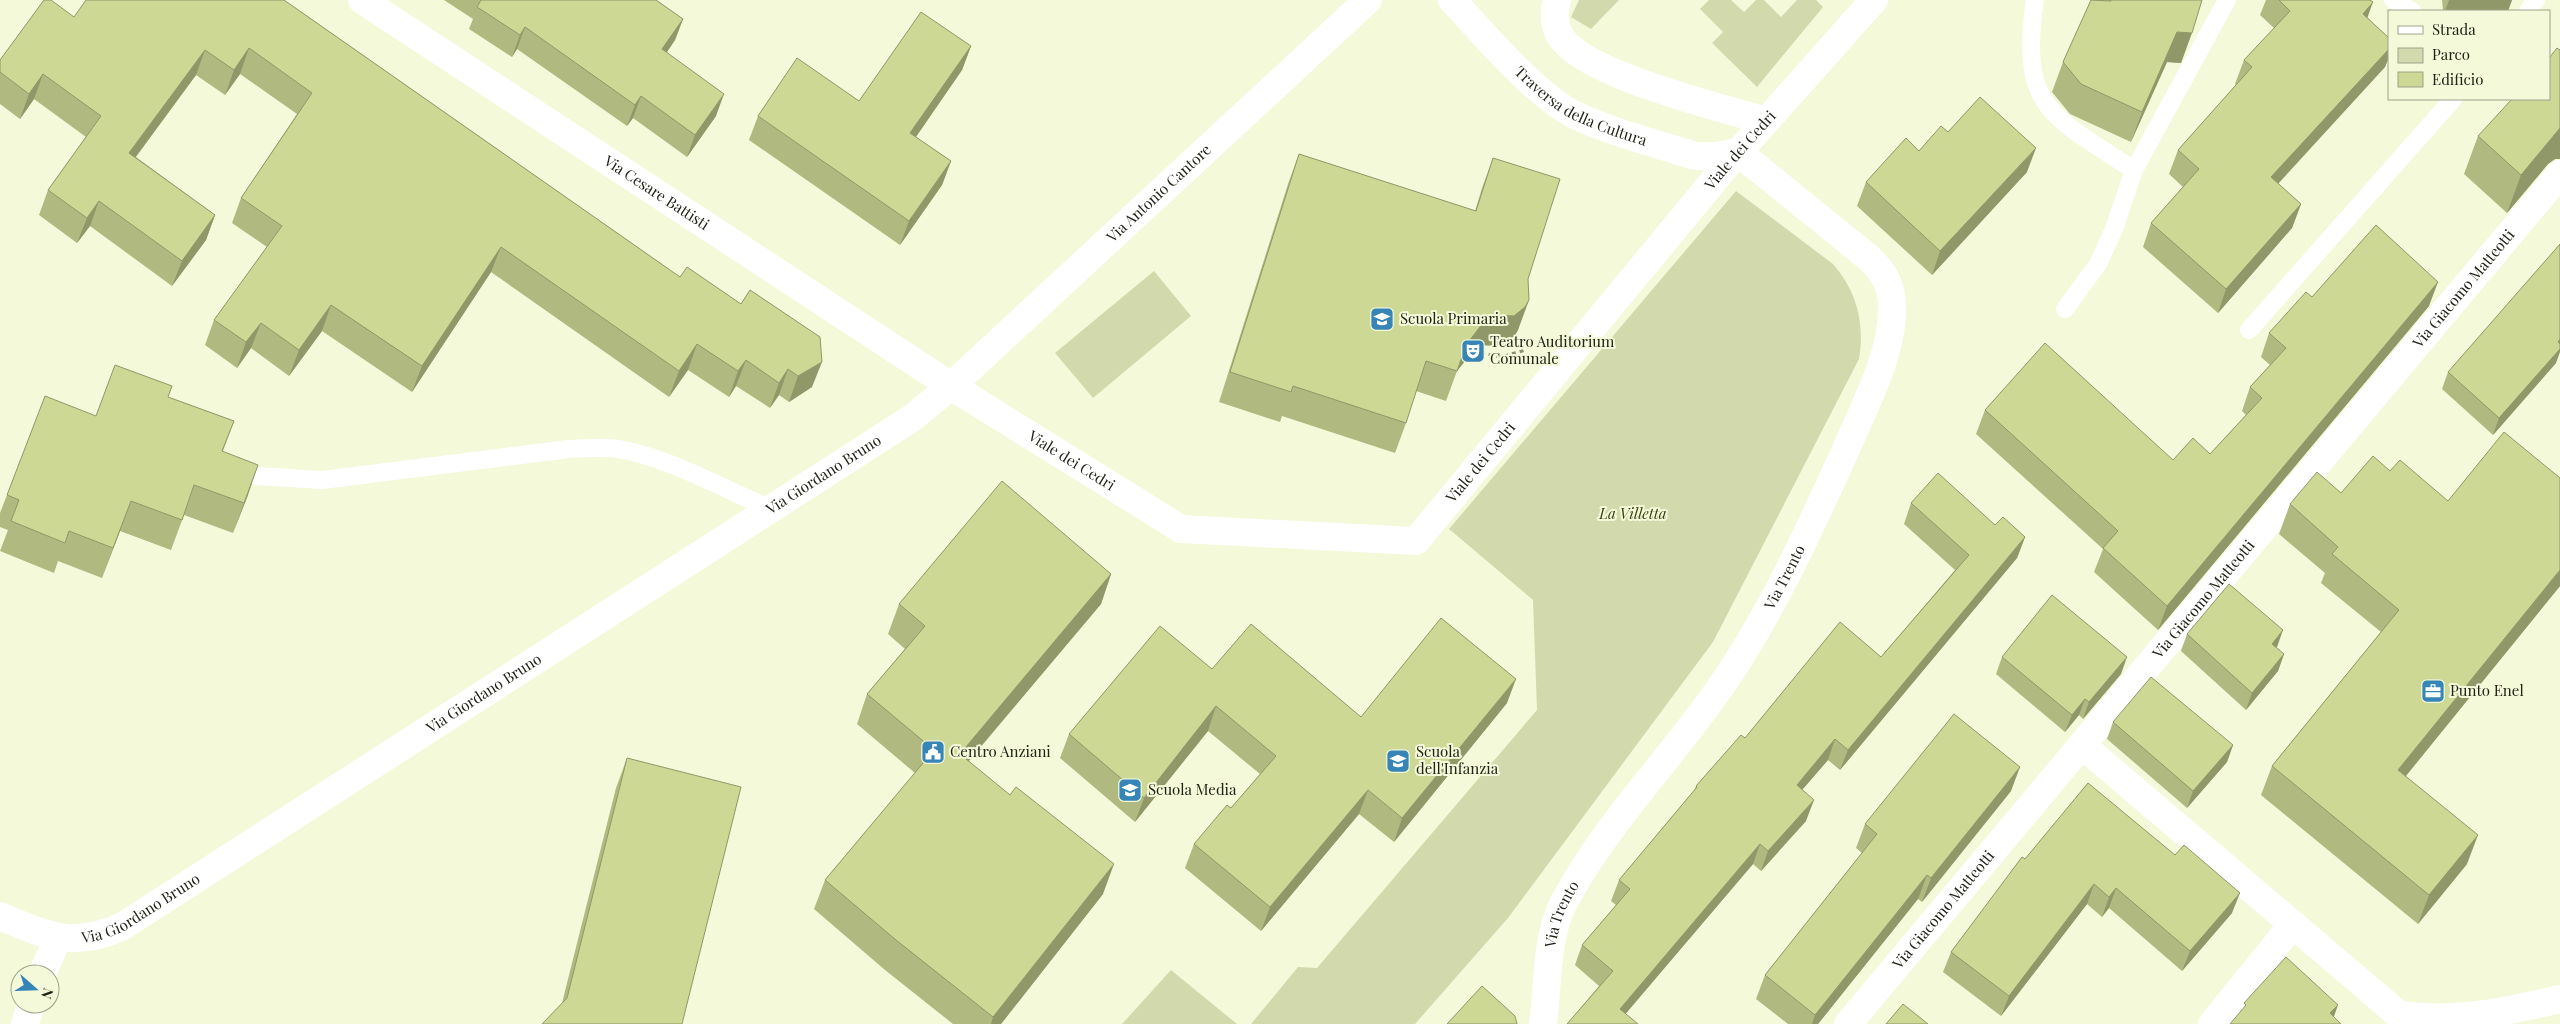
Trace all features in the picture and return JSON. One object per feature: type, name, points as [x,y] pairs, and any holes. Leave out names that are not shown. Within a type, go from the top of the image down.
[{"type":"street","name":"Via Cesare Battisti","points":[[362,0],[951,386]]},
{"type":"street","name":"Via Antonio Cantore","points":[[951,386],[1368,0]]},
{"type":"street","name":"Traversa della Cultura","points":[[1452,0],[1522,72],[1574,115],[1694,156],[1716,156],[1738,152]]},
{"type":"street","points":[[1557,0],[1555,18],[1559,34],[1584,59],[1610,72],[1765,121]]},
{"type":"street","name":"Viale dei Cedri","points":[[951,386],[1181,529],[1416,541],[1554,371],[1738,152],[1874,0]]},
{"type":"street","name":"Via Trento","points":[[1543,1024],[1553,936],[1562,906],[1604,840],[1714,696],[1755,633],[1788,572],[1840,462],[1872,390],[1887,341],[1892,313],[1892,299],[1882,272],[1869,258],[1738,152]]},
{"type":"street","name":"Via Giacomo Matteotti","points":[[1848,1024],[2083,746],[2560,174]]},
{"type":"street","name":"Via Giordano Bruno","points":[[0,916],[58,938],[95,937],[140,916],[912,418],[951,386]]},
{"type":"street","points":[[2083,746],[2293,924],[2398,1019],[2460,1018],[2560,999]]},
{"type":"street","points":[[2212,1024],[2293,924]]},
{"type":"street","points":[[46,964],[58,938]]},
{"type":"lane","points":[[2035,0],[2030,48],[2032,67],[2042,100],[2068,127],[2134,170]]},
{"type":"lane","points":[[2065,309],[2098,264],[2114,229],[2134,170],[2227,0]]},
{"type":"lane","points":[[2393,0],[2410,10]]},
{"type":"lane","points":[[2249,330],[2451,100]]},
{"type":"lane","points":[[256,476],[322,480],[569,449],[603,447],[638,453],[658,459],[771,510]]},
{"type":"path","points":[[1473,351],[1500,357],[1527,350],[1554,371]]},
{"type":"green space","points":[[1579,0],[1619,0],[1591,29],[1571,17]]},
{"type":"green space","points":[[1709,0],[1731,0],[1744,12],[1756,0],[1764,0],[1781,17],[1797,0],[1816,0],[1823,7],[1757,87],[1712,43],[1723,32],[1700,9]]},
{"type":"green space","name":"La Villetta","points":[[1736,191],[1833,264],[1848,285],[1857,308],[1860,321],[1861,346],[1859,359],[1713,642],[1508,918],[1415,1024],[1251,1024],[1298,967],[1317,968],[1537,710],[1533,600],[1449,529]]},
{"type":"green space","points":[[1154,271],[1191,316],[1093,398],[1055,353]]},
{"type":"green space","points":[[1171,970],[1237,1024],[1122,1024]]},
{"type":"building","points":[[44,0],[51,0],[74,17],[86,0],[284,0],[680,277],[687,267],[741,304],[750,290],[820,337],[822,362],[798,376],[788,369],[779,383],[746,360],[738,371],[697,344],[679,371],[501,247],[422,366],[331,305],[299,350],[261,323],[246,342],[214,320],[282,226],[241,198],[312,93],[249,48],[234,70],[205,50],[129,153],[215,215],[182,261],[99,201],[87,218],[48,190],[101,116],[43,74],[29,94],[0,72],[0,60]]},
{"type":"building","points":[[481,0],[656,0],[683,19],[662,49],[724,94],[695,135],[641,96],[635,105],[525,27],[520,35],[477,7]]},
{"type":"building","points":[[2091,0],[2202,0],[2192,33],[2177,32],[2142,112],[2081,84],[2063,62]]},
{"type":"building","points":[[2279,0],[2370,0],[2373,2],[2363,14],[2388,37],[2388,50],[2271,177],[2301,204],[2226,289],[2151,223],[2199,169],[2178,150],[2252,67],[2244,60],[2290,11]]},
{"type":"building","points":[[921,12],[971,46],[910,133],[951,161],[909,221],[758,116],[797,58],[859,101]]},
{"type":"building","points":[[2557,48],[2560,50],[2560,128],[2521,175],[2478,136],[2511,100],[2550,100],[2550,57]]},
{"type":"building","points":[[1980,97],[2036,148],[1940,251],[1866,182],[1906,138],[1919,151],[1941,126],[1948,132]]},
{"type":"building","name":"Scuola Primaria","points":[[1299,154],[1476,211],[1493,158],[1560,179],[1528,279],[1529,300],[1525,307],[1514,316],[1489,315],[1466,345],[1457,371],[1426,361],[1406,423],[1293,386],[1291,392],[1230,372]]},
{"type":"building","points":[[2376,225],[2438,282],[2167,606],[2103,548],[2118,531],[1985,410],[2045,343],[2173,460],[2193,438],[2210,454],[2262,398],[2250,387],[2286,348],[2269,333],[2306,292],[2312,297]]},
{"type":"building","points":[[2560,244],[2560,339],[2558,342],[2560,349],[2499,418],[2448,372]]},
{"type":"building","points":[[115,365],[172,386],[168,397],[234,421],[222,451],[258,465],[244,503],[194,485],[182,520],[131,501],[113,548],[69,531],[65,543],[11,521],[19,500],[7,495],[45,396],[96,416]]},
{"type":"building","points":[[2504,432],[2560,478],[2560,570],[2398,770],[2478,835],[2429,895],[2272,766],[2399,610],[2332,554],[2338,547],[2290,504],[2317,472],[2341,493],[2373,456],[2390,471],[2400,460],[2448,501]]},
{"type":"building","points":[[1938,473],[1995,525],[2003,517],[2025,537],[1848,750],[1835,739],[1797,785],[1814,800],[1768,851],[1760,844],[1620,1009],[1638,1024],[1567,1024],[1613,971],[1582,945],[1630,889],[1619,880],[1696,786],[1741,735],[1745,738],[1840,622],[1881,657],[1969,555],[1911,503]]},
{"type":"building","points":[[1002,481],[1111,574],[960,754],[1010,795],[1016,787],[1114,864],[993,1017],[896,940],[825,880],[934,750],[867,694],[925,626],[899,604]]},
{"type":"building","points":[[2229,584],[2283,630],[2272,644],[2284,654],[2252,693],[2187,634]]},
{"type":"building","points":[[2052,595],[2127,657],[2089,702],[2085,699],[2072,715],[2002,657]]},
{"type":"building","points":[[1441,618],[1516,679],[1402,818],[1368,790],[1270,907],[1194,844],[1227,805],[1231,808],[1276,756],[1216,706],[1144,798],[1069,734],[1160,626],[1212,669],[1251,624],[1361,717]]},
{"type":"building","points":[[2151,677],[2233,745],[2193,791],[2113,722]]},
{"type":"building","points":[[1954,714],[2020,767],[1931,878],[1927,875],[1815,1015],[1765,975],[1877,834],[1865,824]]},
{"type":"building","points":[[627,758],[741,787],[682,1024],[542,1024],[567,998]]},
{"type":"building","points":[[2088,783],[2175,855],[2184,845],[2240,893],[2190,951],[2116,888],[2109,897],[2094,884],[2009,996],[1951,952],[2022,857],[2025,859]]},
{"type":"building","points":[[2286,957],[2338,1005],[2330,1013],[2341,1024],[2230,1024],[2246,1005],[2244,1003]]},
{"type":"building","points":[[1482,986],[1515,1016],[1517,1024],[1447,1024]]},
{"type":"building","points":[[1903,1004],[1928,1024],[1886,1024]]},
{"type":"place","name":"Scuola Primaria","points":[[1382,319]]},
{"type":"place","name":"Teatro Auditorium Comunale","points":[[1473,351]]},
{"type":"place","name":"Punto Enel","points":[[2433,691]]},
{"type":"place","name":"Centro Anziani","points":[[933,752]]},
{"type":"place","name":"Scuola dell'Infanzia","points":[[1398,761]]},
{"type":"place","name":"Scuola Media","points":[[1130,790]]}]
